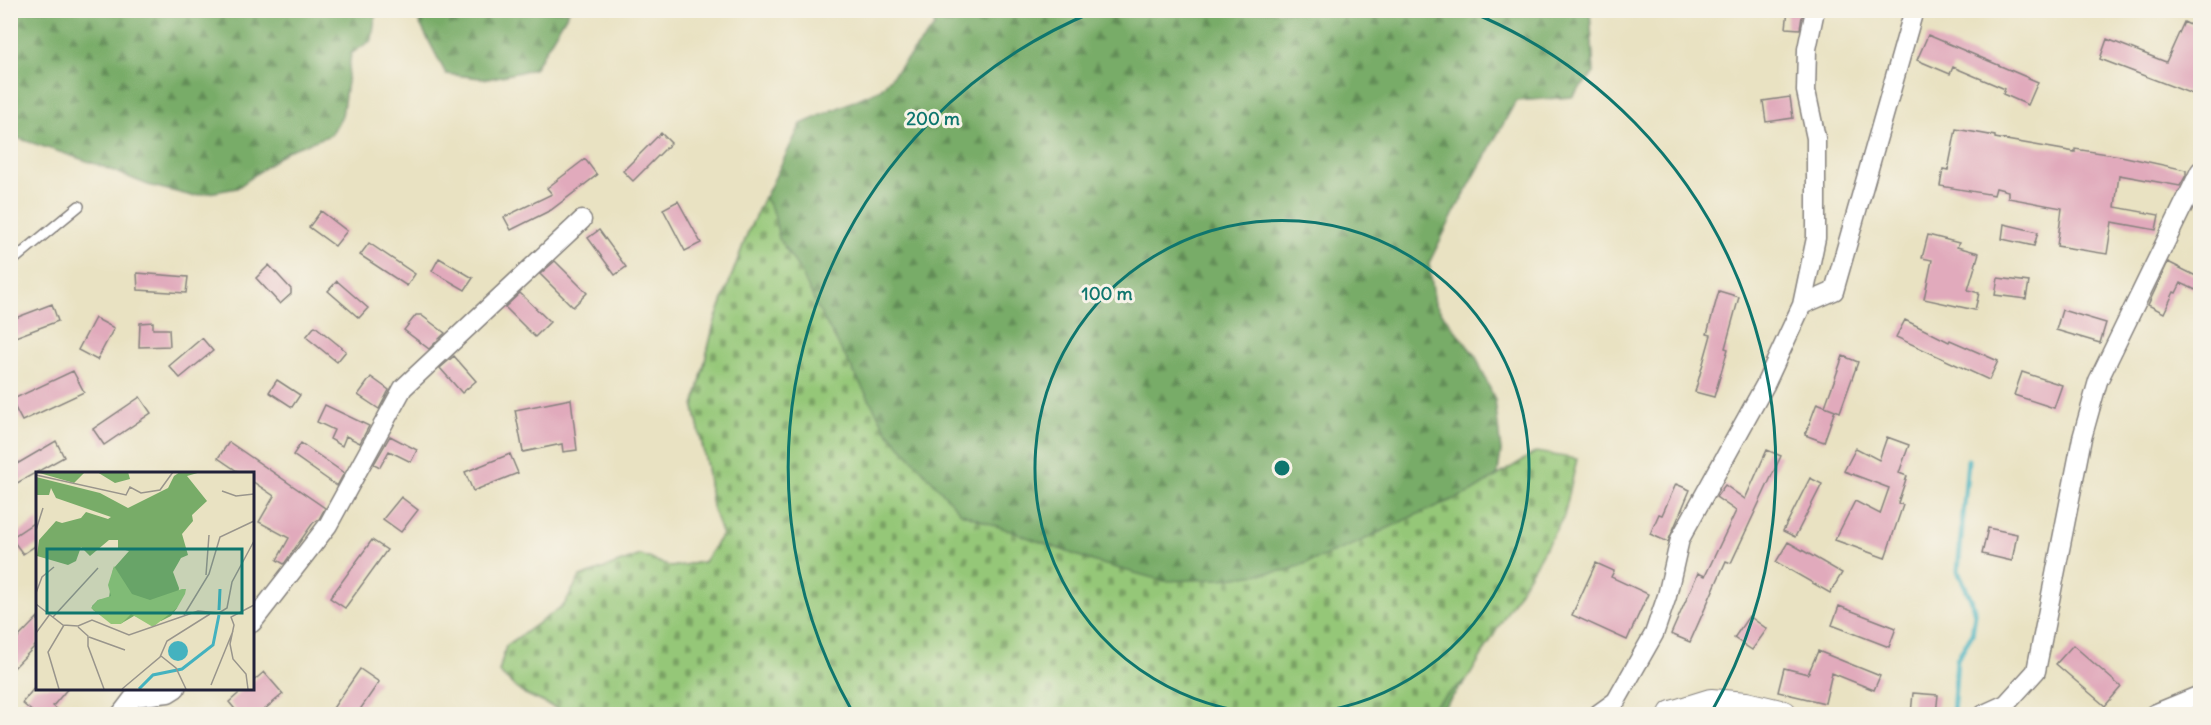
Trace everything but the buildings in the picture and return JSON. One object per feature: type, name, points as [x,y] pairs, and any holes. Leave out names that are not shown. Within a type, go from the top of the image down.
[{"type":"street","points":[[1598,714],[1616,701],[1654,634],[1667,596],[1680,539],[1765,385],[1803,305],[1816,238],[1816,138],[1806,91],[1807,49],[1815,10]]},
{"type":"street","points":[[1803,305],[1834,291],[1914,10]]},
{"type":"street","points":[[1984,714],[2006,704],[2036,670],[2082,438],[2098,381],[2200,171]]},
{"type":"street","points":[[254,620],[279,585],[328,525],[403,388],[582,219]]},
{"type":"street","points":[[121,714],[134,698],[168,693],[173,689]]},
{"type":"street","points":[[2154,714],[2200,695]]},
{"type":"street","points":[[1672,714],[1711,702],[1746,705],[1784,714]]},
{"type":"lane","points":[[10,262],[79,206]]},
{"type":"green space","points":[[11,10],[376,11],[372,40],[351,54],[342,116],[331,135],[287,151],[237,188],[192,196],[148,185],[96,164],[11,136]]},
{"type":"green space","points":[[411,11],[569,11],[534,69],[488,79],[446,74]]},
{"type":"green space","points":[[931,11],[1590,11],[1594,73],[1572,97],[1516,101],[1429,263],[1435,304],[1476,357],[1495,400],[1501,451],[1469,677],[1438,714],[568,714],[521,692],[499,672],[506,646],[564,605],[580,577],[641,555],[671,567],[704,562],[722,535],[712,506],[707,467],[694,407],[714,324],[748,232],[801,124],[881,89],[935,26]]},
{"type":"green space","points":[[764,197],[774,213],[779,239],[801,272],[817,307],[887,431],[961,513],[1095,562],[1164,581],[1221,579],[1289,570],[1355,544],[1471,492],[1536,452],[1577,459],[1564,516],[1469,677],[1423,714],[569,714],[521,692],[499,672],[506,646],[564,605],[580,577],[641,555],[671,567],[704,562],[722,535],[712,506],[707,467],[694,407],[714,324],[748,232]]},
{"type":"waterway","points":[[1953,714],[1957,659],[1972,634],[1975,614],[1958,571],[1968,460]]}]
